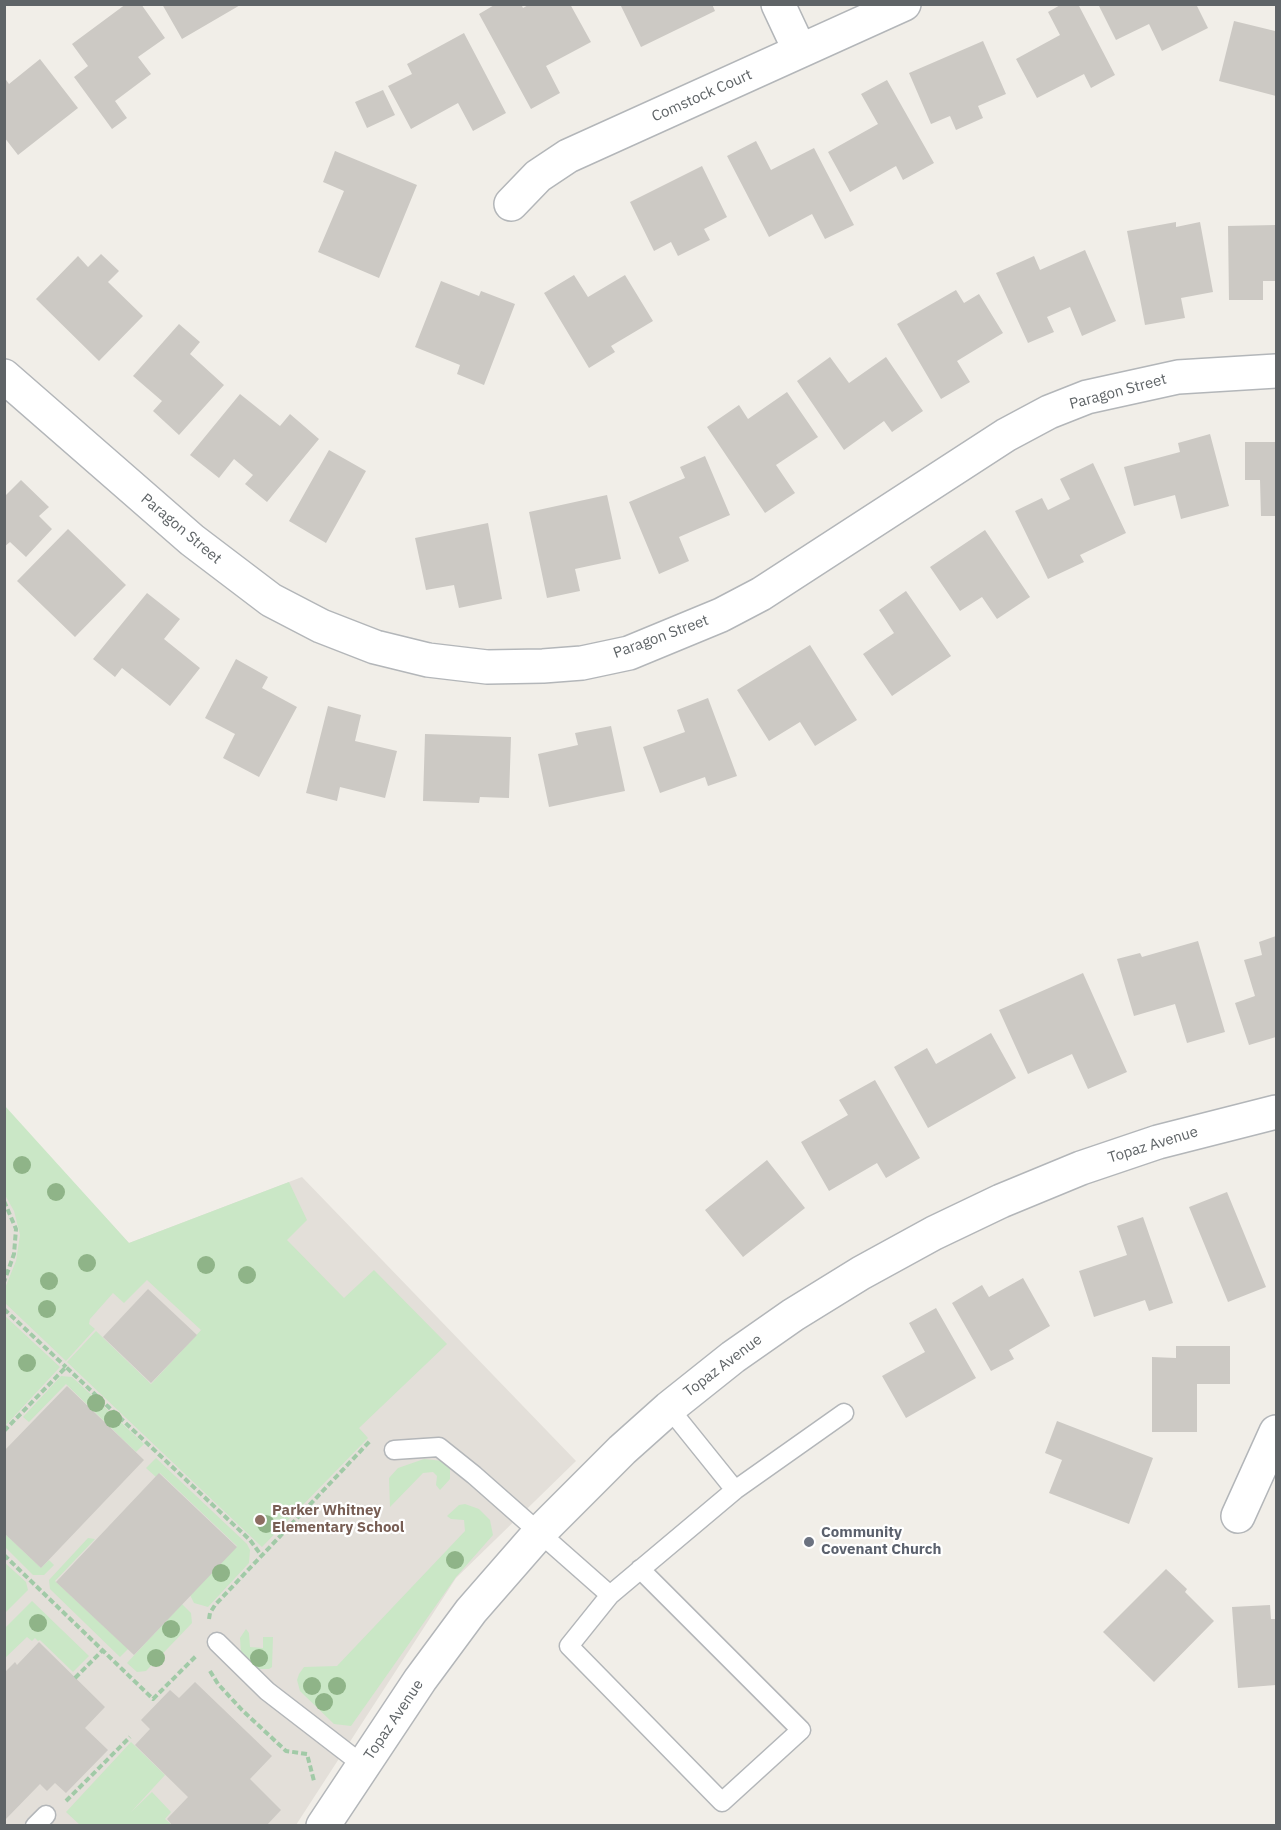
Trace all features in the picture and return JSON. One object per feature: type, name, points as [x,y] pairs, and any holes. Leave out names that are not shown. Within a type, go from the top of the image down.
[{"type":"street","points":[[778,4],[800,51]]},
{"type":"street","name":"Comstock Court","points":[[511,204],[538,177],[568,156],[904,4]]},
{"type":"street","name":"Paragon Street","points":[[4,376],[192,540],[271,600],[321,626],[375,647],[428,660],[487,667],[582,663],[629,653],[721,615],[761,594],[1006,435],[1049,412],[1088,397],[1178,377],[1276,371]]},
{"type":"street","name":"Topaz Avenue","points":[[323,1826],[420,1680],[471,1611],[540,1532],[669,1407],[733,1357],[793,1315],[861,1273],[934,1233],[1001,1201],[1081,1168],[1158,1142],[1276,1112]]},
{"type":"street","points":[[1238,1516],[1276,1432]]},
{"type":"lane","points":[[669,1407],[735,1490]]},
{"type":"lane","points":[[640,1569],[801,1730],[722,1802],[570,1646],[610,1595],[640,1569],[735,1490],[844,1413]]},
{"type":"lane","points":[[394,1450],[439,1448],[474,1474],[610,1595]]},
{"type":"lane","points":[[217,1642],[267,1691],[363,1765]]},
{"type":"path","points":[[4,1201],[16,1229],[14,1254],[4,1282]]},
{"type":"path","points":[[4,1309],[250,1540],[261,1555]]},
{"type":"path","points":[[4,1431],[66,1367]]},
{"type":"path","points":[[208,1625],[214,1605],[377,1436]]},
{"type":"path","points":[[4,1555],[153,1699],[198,1654],[202,1660]]},
{"type":"path","points":[[75,1678],[103,1650]]},
{"type":"path","points":[[207,1667],[218,1684],[286,1751],[308,1754],[315,1788]]},
{"type":"path","points":[[40,1820],[49,1818],[130,1737]]},
{"type":"shaded area","name":"Parker Whitney Elementary School","points":[[4,1106],[129,1243],[302,1177],[576,1461],[456,1578],[296,1825],[5,1825]]},
{"type":"green space","points":[[5,1106],[129,1243],[289,1182],[307,1220],[287,1240],[344,1298],[374,1270],[447,1344],[359,1428],[368,1438],[262,1547],[67,1362],[96,1331],[151,1384],[203,1328],[201,1330],[147,1280],[124,1303],[113,1293],[90,1319],[89,1324],[95,1329],[66,1361],[5,1303],[5,1288],[16,1261],[20,1235],[14,1211],[5,1195]]},
{"type":"green space","points":[[5,1316],[60,1367],[6,1425],[4,1424]]},
{"type":"green space","points":[[61,1376],[72,1377],[144,1444],[136,1452],[66,1384],[29,1422],[23,1417]]},
{"type":"green space","points":[[156,1458],[247,1544],[250,1550],[249,1563],[208,1607],[194,1603],[190,1595],[237,1546],[160,1473],[156,1477],[146,1468]]},
{"type":"green space","points":[[424,1459],[443,1461],[450,1467],[450,1479],[440,1490],[436,1485],[437,1476],[433,1472],[423,1473],[390,1507],[389,1478],[398,1468]]},
{"type":"green space","points":[[465,1504],[479,1509],[490,1520],[493,1535],[456,1577],[351,1726],[334,1724],[300,1691],[297,1680],[299,1674],[304,1667],[337,1666],[465,1531],[464,1520],[451,1519],[447,1516],[459,1505]]},
{"type":"green space","points":[[4,1533],[41,1568],[49,1560],[54,1565],[44,1575],[33,1575],[5,1547]]},
{"type":"green space","points":[[88,1538],[95,1539],[55,1581],[128,1649],[120,1657],[50,1589],[49,1580]]},
{"type":"green space","points":[[4,1562],[26,1582],[28,1590],[5,1613]]},
{"type":"green space","points":[[32,1601],[89,1656],[73,1672],[40,1640],[35,1638],[32,1641],[27,1637],[5,1658],[5,1628]]},
{"type":"green space","points":[[182,1604],[191,1613],[192,1623],[146,1671],[137,1672],[127,1663]]},
{"type":"green space","points":[[246,1629],[249,1633],[250,1647],[263,1648],[263,1637],[273,1637],[272,1667],[269,1669],[256,1669],[241,1653],[240,1638]]},
{"type":"green space","points":[[131,1742],[165,1775],[131,1812],[152,1792],[171,1812],[165,1819],[172,1825],[80,1825],[66,1812]]},
{"type":"building","points":[[126,4],[141,4],[165,38],[138,57],[151,74],[115,101],[127,118],[112,129],[74,77],[88,66],[72,44]]},
{"type":"building","points":[[162,4],[242,4],[182,39]]},
{"type":"building","points":[[496,4],[521,4],[523,8],[530,4],[570,4],[591,42],[546,66],[560,93],[531,109],[479,14]]},
{"type":"building","points":[[620,4],[712,4],[715,11],[641,47]]},
{"type":"building","points":[[1062,4],[1078,4],[1115,75],[1091,88],[1084,74],[1037,98],[1016,59],[1060,35],[1048,12]]},
{"type":"building","points":[[1098,4],[1196,4],[1208,28],[1162,51],[1149,24],[1116,40]]},
{"type":"building","points":[[1234,21],[1275,31],[1276,27],[1276,96],[1219,81]]},
{"type":"building","points":[[464,33],[506,113],[473,131],[458,103],[411,129],[388,86],[412,74],[407,64]]},
{"type":"building","points":[[983,41],[1006,94],[978,106],[983,118],[956,130],[950,116],[931,124],[909,73]]},
{"type":"building","points":[[40,59],[78,108],[18,155],[4,137],[4,77],[9,84]]},
{"type":"building","points":[[887,80],[934,163],[903,180],[896,166],[850,192],[828,152],[878,124],[861,94]]},
{"type":"building","points":[[383,90],[395,115],[367,128],[355,102]]},
{"type":"building","points":[[756,141],[771,170],[814,148],[854,225],[825,239],[812,214],[769,237],[727,156]]},
{"type":"building","points":[[335,151],[417,185],[379,278],[318,252],[344,191],[323,182]]},
{"type":"building","points":[[702,166],[727,217],[704,229],[710,240],[678,256],[671,242],[654,251],[630,202]]},
{"type":"building","points":[[1176,222],[1176,227],[1200,222],[1213,292],[1181,298],[1185,318],[1145,325],[1127,231]]},
{"type":"building","points":[[1276,225],[1276,281],[1263,281],[1263,300],[1229,300],[1228,226]]},
{"type":"building","points":[[1085,250],[1116,321],[1082,336],[1070,307],[1047,317],[1054,332],[1028,343],[996,273],[1034,256],[1040,270]]},
{"type":"building","points":[[101,254],[119,271],[108,282],[143,316],[99,361],[36,299],[78,256],[88,267]]},
{"type":"building","points":[[574,275],[588,297],[625,275],[653,321],[611,346],[615,352],[589,368],[544,293]]},
{"type":"building","points":[[441,281],[479,296],[481,291],[515,304],[484,385],[457,374],[460,365],[415,347]]},
{"type":"building","points":[[956,290],[964,303],[979,294],[1003,333],[957,361],[970,382],[941,399],[897,324]]},
{"type":"building","points":[[179,324],[200,342],[190,354],[224,385],[179,435],[153,411],[162,401],[133,376]]},
{"type":"building","points":[[830,357],[849,383],[886,357],[923,411],[892,432],[884,421],[844,450],[797,381]]},
{"type":"building","points":[[787,392],[818,437],[776,465],[795,493],[765,513],[707,427],[739,405],[748,419]]},
{"type":"building","points":[[240,394],[280,426],[290,414],[319,439],[267,502],[245,484],[253,475],[234,459],[219,478],[190,455]]},
{"type":"building","points":[[1210,434],[1229,506],[1181,519],[1175,495],[1134,506],[1124,467],[1180,452],[1178,443]]},
{"type":"building","points":[[1245,442],[1276,442],[1276,516],[1261,516],[1260,480],[1245,480]]},
{"type":"building","points":[[329,450],[366,471],[326,543],[289,521]]},
{"type":"building","points":[[705,456],[730,515],[679,537],[689,561],[659,574],[629,502],[685,478],[680,467]]},
{"type":"building","points":[[1093,463],[1126,533],[1080,555],[1084,562],[1048,579],[1015,511],[1042,498],[1048,510],[1070,499],[1060,479]]},
{"type":"building","points":[[21,480],[49,507],[39,516],[52,529],[26,557],[10,542],[4,547],[4,497]]},
{"type":"building","points":[[607,495],[621,559],[575,569],[580,591],[547,598],[529,512]]},
{"type":"building","points":[[488,523],[502,599],[459,608],[454,585],[426,590],[415,538]]},
{"type":"building","points":[[68,529],[126,585],[75,637],[17,581]]},
{"type":"building","points":[[985,530],[1030,597],[997,619],[982,597],[960,611],[930,567]]},
{"type":"building","points":[[906,591],[951,656],[892,696],[863,654],[894,633],[879,610]]},
{"type":"building","points":[[147,593],[180,619],[164,639],[200,668],[170,706],[122,668],[115,677],[93,659]]},
{"type":"building","points":[[810,645],[857,720],[815,746],[800,722],[769,741],[737,690]]},
{"type":"building","points":[[236,659],[268,677],[262,688],[297,707],[259,777],[223,758],[235,734],[205,718]]},
{"type":"building","points":[[708,698],[737,776],[708,786],[705,777],[660,793],[643,747],[685,732],[677,710]]},
{"type":"building","points":[[328,706],[361,715],[355,741],[397,751],[385,798],[340,787],[337,801],[306,793]]},
{"type":"building","points":[[611,726],[625,791],[549,807],[538,754],[578,745],[575,733]]},
{"type":"building","points":[[425,734],[511,737],[509,798],[480,797],[479,803],[423,801]]},
{"type":"building","points":[[1276,936],[1276,1037],[1249,1045],[1235,1003],[1255,996],[1244,960],[1262,955],[1259,942]]},
{"type":"building","points":[[1198,941],[1225,1032],[1187,1043],[1175,1004],[1134,1016],[1117,959],[1140,953],[1142,957]]},
{"type":"building","points":[[1083,973],[1127,1072],[1088,1089],[1072,1054],[1028,1074],[999,1010]]},
{"type":"building","points":[[991,1033],[1016,1078],[928,1128],[894,1067],[927,1048],[936,1064]]},
{"type":"building","points":[[875,1080],[920,1158],[886,1178],[877,1163],[829,1191],[801,1142],[848,1115],[839,1100]]},
{"type":"building","points":[[767,1160],[805,1208],[743,1257],[705,1210]]},
{"type":"building","points":[[1227,1192],[1266,1287],[1228,1302],[1189,1207]]},
{"type":"building","points":[[1143,1217],[1173,1303],[1149,1311],[1145,1300],[1094,1317],[1079,1271],[1127,1255],[1117,1226]]},
{"type":"building","points":[[1023,1278],[1050,1326],[1009,1350],[1014,1359],[991,1371],[952,1303],[982,1285],[989,1297]]},
{"type":"building","points":[[148,1289],[197,1335],[151,1383],[103,1337]]},
{"type":"building","points":[[936,1308],[976,1378],[906,1418],[882,1376],[925,1352],[909,1323]]},
{"type":"building","points":[[1176,1346],[1230,1346],[1230,1384],[1197,1384],[1197,1432],[1152,1432],[1152,1357],[1176,1358]]},
{"type":"building","points":[[67,1386],[144,1460],[41,1568],[4,1533],[4,1451]]},
{"type":"building","points":[[1057,1421],[1153,1458],[1129,1524],[1049,1493],[1062,1460],[1045,1453]]},
{"type":"building","points":[[159,1473],[237,1547],[134,1655],[56,1582]]},
{"type":"building","points":[[1166,1569],[1187,1589],[1185,1592],[1214,1621],[1154,1682],[1103,1632]]},
{"type":"building","points":[[1270,1605],[1271,1619],[1276,1619],[1276,1685],[1238,1688],[1232,1607]]},
{"type":"building","points":[[39,1642],[105,1707],[85,1728],[108,1750],[66,1793],[55,1783],[47,1791],[40,1784],[4,1821],[4,1673],[15,1662],[17,1665]]},
{"type":"building","points":[[195,1682],[272,1756],[250,1779],[281,1810],[266,1826],[173,1826],[167,1819],[188,1797],[135,1745],[150,1729],[141,1720],[170,1690],[179,1698]]},
{"type":"place","name":"Parker Whitney Elementary School","points":[[260,1520]]},
{"type":"place","name":"Community Covenant Church","points":[[809,1542]]}]
